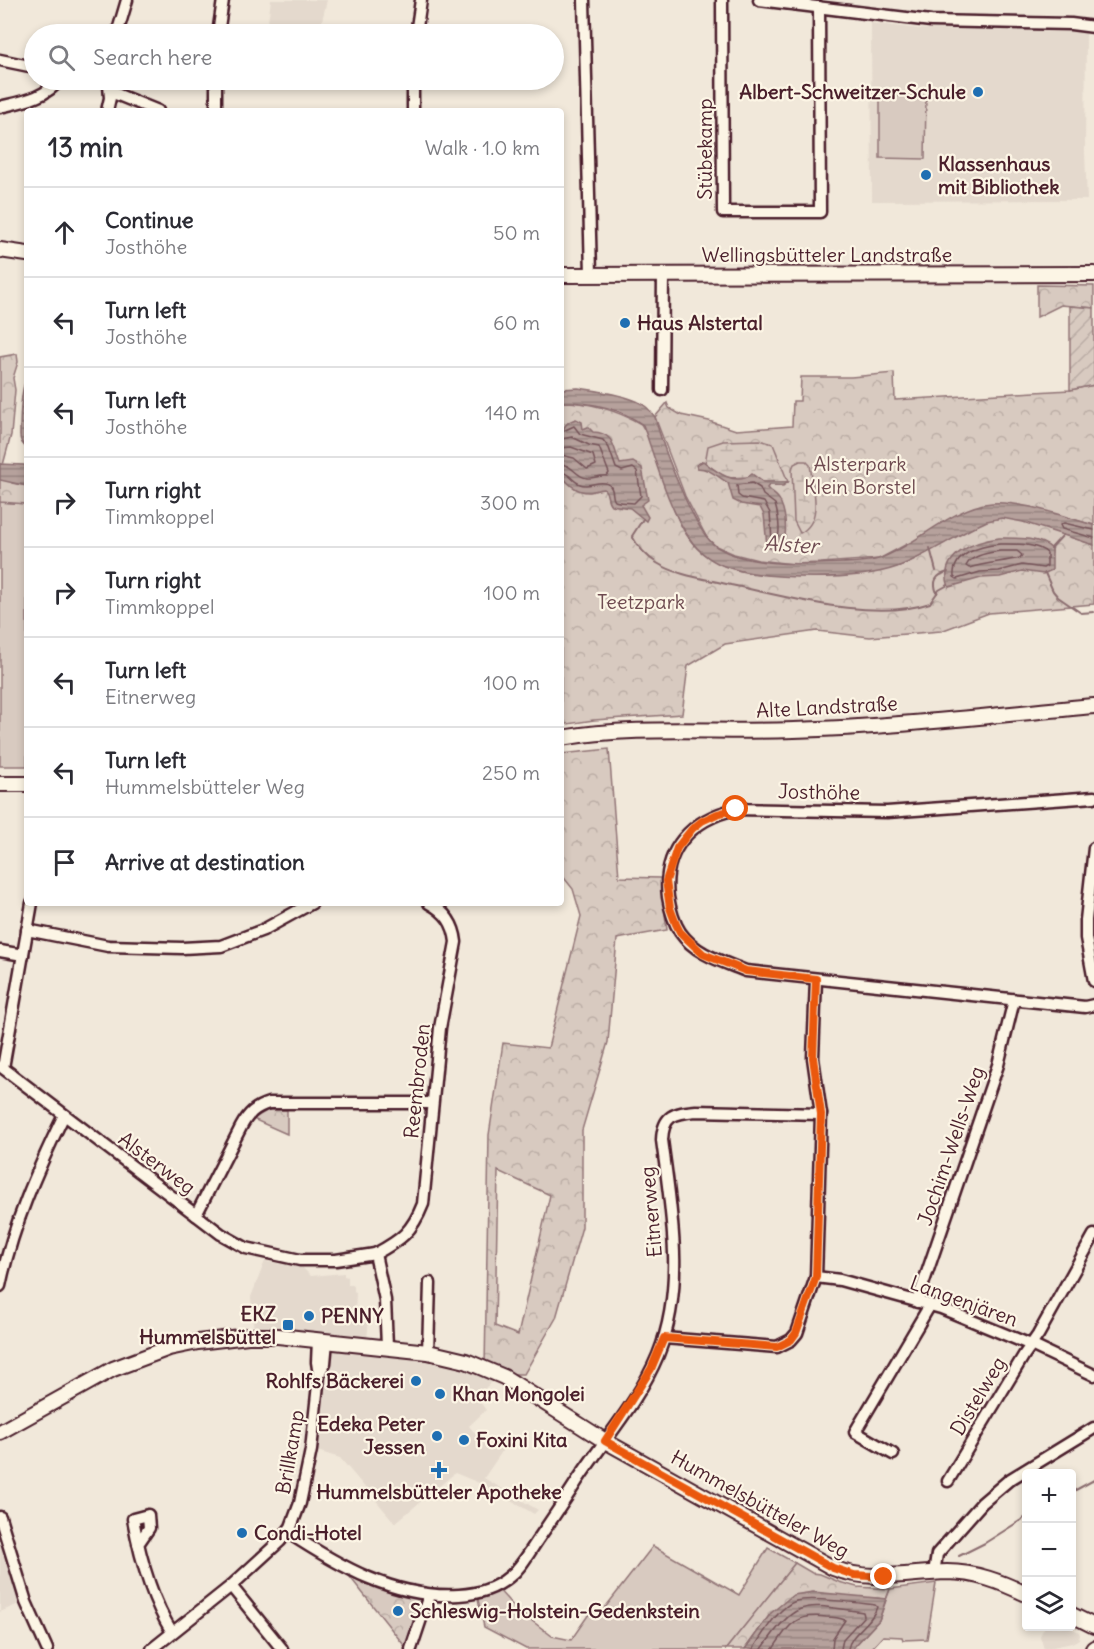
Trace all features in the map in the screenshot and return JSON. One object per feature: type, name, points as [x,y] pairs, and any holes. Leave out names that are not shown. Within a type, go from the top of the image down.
[{"type":"street","points":[[120,24],[127,0]]},
{"type":"street","points":[[219,24],[223,0]]},
{"type":"street","points":[[417,24],[421,0]]},
{"type":"street","points":[[584,0],[591,274]]},
{"type":"street","name":"Stübekamp","points":[[722,0],[723,212],[820,212],[819,7]]},
{"type":"street","points":[[759,0],[932,21],[1071,24],[1094,27]]},
{"type":"street","points":[[1071,24],[1075,21],[1094,21]]},
{"type":"street","points":[[0,60],[24,65]]},
{"type":"street","points":[[0,107],[36,98],[47,90]]},
{"type":"street","points":[[108,90],[110,98],[108,108]]},
{"type":"street","points":[[113,90],[116,94],[151,108]]},
{"type":"street","points":[[216,90],[216,108]]},
{"type":"street","points":[[413,90],[413,108]]},
{"type":"street","points":[[0,250],[24,254]]},
{"type":"street","points":[[662,390],[663,274]]},
{"type":"street","name":"Wellingsbütteler Landstraße","points":[[564,275],[1094,274]]},
{"type":"street","name":"Alte Landstraße","points":[[564,738],[639,731],[791,731],[1094,706]]},
{"type":"street","points":[[0,784],[24,784]]},
{"type":"street","name":"Josthöhe","points":[[1094,797],[887,812],[736,809],[717,814],[692,829],[677,848],[666,881],[670,908],[680,932],[703,954],[746,971],[1085,1007],[1094,1005]]},
{"type":"street","points":[[1094,848],[1086,920],[1086,938],[1094,981]]},
{"type":"street","name":"Alsterweg","points":[[31,906],[2,1069],[221,1234],[246,1248],[300,1260],[336,1260],[375,1254]]},
{"type":"street","points":[[27,930],[108,946],[182,948],[221,946],[263,930],[307,906]]},
{"type":"street","name":"Reembroden","points":[[375,1254],[398,1241],[415,1224],[423,1204],[440,1028],[456,942],[455,929],[442,911],[434,906]]},
{"type":"street","points":[[0,951],[23,955]]},
{"type":"street","points":[[664,1338],[777,1347],[796,1333],[816,1277],[821,1114],[813,1058],[816,979]]},
{"type":"street","name":"Jochim-Wells-Weg","points":[[917,1302],[998,1065],[1014,1000]]},
{"type":"street","points":[[196,1215],[241,1127],[248,1115],[258,1106],[269,1103],[432,1103]]},
{"type":"street","name":"Eitnerweg","points":[[288,1532],[351,1570],[379,1583],[429,1595],[470,1594],[488,1589],[511,1576],[605,1441],[651,1369],[664,1338],[673,1284],[674,1247],[662,1140],[665,1121],[681,1112],[696,1111],[821,1114]]},
{"type":"street","points":[[0,1286],[8,1249],[31,1186],[64,1114]]},
{"type":"street","name":"Distelweg","points":[[948,1481],[1094,1236]]},
{"type":"street","points":[[375,1254],[385,1300],[387,1347]]},
{"type":"street","name":"Langenjären","points":[[816,1277],[840,1280],[930,1305],[1031,1345],[1094,1374]]},
{"type":"street","points":[[428,1352],[430,1283]]},
{"type":"street","points":[[893,1454],[855,1432],[930,1305]]},
{"type":"street","name":"Hummelsbütteler Weg","points":[[0,1432],[113,1369],[169,1348],[223,1338],[278,1336],[428,1352],[466,1361],[497,1374],[605,1441],[821,1562],[843,1572],[884,1577],[934,1573],[976,1575],[1001,1582],[1022,1592]]},
{"type":"street","name":"Brillkamp","points":[[152,1649],[231,1586],[288,1532],[306,1481],[319,1376],[325,1363],[322,1340]]},
{"type":"street","points":[[934,1573],[937,1554],[982,1503],[1009,1480],[1094,1428]]},
{"type":"street","points":[[0,1517],[26,1602],[47,1649]]},
{"type":"street","points":[[138,1544],[164,1620],[172,1632]]},
{"type":"street","points":[[231,1586],[282,1649]]},
{"type":"street","points":[[411,1649],[429,1595]]},
{"type":"street","points":[[1076,1617],[1094,1626]]},
{"type":"shaded area","points":[[271,0],[327,0],[321,24],[268,22]]},
{"type":"shaded area","name":"Albert-Schweitzer-Schule","points":[[871,23],[921,29],[1082,30],[1086,32],[1087,200],[872,201]]},
{"type":"shaded area","points":[[265,1261],[303,1268],[311,1276],[344,1273],[344,1276],[348,1277],[348,1285],[354,1285],[356,1292],[355,1316],[369,1316],[367,1342],[500,1374],[476,1397],[486,1410],[469,1426],[487,1448],[498,1440],[505,1447],[484,1478],[538,1510],[534,1514],[484,1485],[455,1473],[395,1523],[340,1458],[314,1450],[328,1339],[254,1332],[251,1297]]},
{"type":"shaded area","points":[[0,1537],[5,1560],[21,1603],[0,1612]]},
{"type":"shaded area","points":[[1076,1630],[1080,1635],[1079,1639],[1072,1643],[1044,1649],[1040,1636],[1042,1631]]},
{"type":"green space","points":[[880,96],[926,96],[925,159],[880,158]]},
{"type":"green space","points":[[1037,285],[1094,286],[1094,308],[1061,305],[1037,317]]},
{"type":"green space","points":[[1070,306],[1094,308],[1094,385],[1070,390]]},
{"type":"green space","points":[[17,354],[18,362],[13,378],[15,390],[11,435],[3,465],[12,483],[24,485],[24,504],[0,502],[0,357]]},
{"type":"green space","name":"Alsterpark Klein Borstel","points":[[894,373],[895,400],[1070,390],[1094,385],[1094,525],[1030,508],[907,544],[879,559],[793,564],[758,560],[734,554],[716,546],[707,538],[685,496],[655,417],[667,403],[669,408],[681,415],[736,430],[792,426],[793,401],[800,401],[801,377],[851,377]]},
{"type":"green space","name":"Teetzpark","points":[[564,402],[582,403],[602,408],[641,424],[654,452],[682,528],[706,556],[724,566],[743,572],[786,575],[887,569],[911,561],[977,524],[1002,518],[1035,525],[1094,545],[1094,604],[989,613],[941,631],[870,637],[817,631],[725,644],[688,666],[682,714],[594,720],[564,725]]},
{"type":"green space","points":[[760,440],[773,444],[788,482],[763,482],[748,477],[727,478],[705,463],[708,446],[723,441]]},
{"type":"green space","points":[[806,461],[810,465],[815,512],[807,528],[800,533],[794,521],[792,469],[794,464]]},
{"type":"green space","points":[[0,502],[24,504],[24,766],[0,766]]},
{"type":"green space","points":[[609,749],[619,877],[660,878],[667,930],[617,939],[608,1042],[582,1130],[582,1227],[556,1318],[524,1374],[500,1374],[485,1367],[489,1135],[503,1043],[548,1048],[581,916],[573,889],[564,878],[564,754]],"holes":[[[498,1171],[550,1195],[518,1335],[495,1326]]]},
{"type":"green space","points":[[268,1110],[287,1110],[287,1134],[253,1119]]},
{"type":"green space","points":[[653,1546],[739,1595],[768,1548],[795,1563],[726,1649],[526,1649],[484,1627],[477,1595],[497,1588],[515,1608],[552,1636],[571,1640],[589,1614],[597,1618]]},
{"type":"green space","points":[[795,1563],[812,1573],[857,1587],[890,1589],[886,1599],[853,1597],[771,1613],[745,1649],[726,1649]]},
{"type":"green space","points":[[346,1572],[422,1597],[408,1649],[407,1649]]},
{"type":"green space","points":[[936,1583],[927,1639],[903,1640],[902,1637],[883,1636],[871,1649],[852,1649],[879,1620],[890,1589]]},
{"type":"water","points":[[24,388],[24,445],[20,436]]},
{"type":"water","points":[[578,388],[623,396],[645,406],[655,417],[680,487],[699,525],[708,539],[717,547],[738,556],[762,562],[787,564],[871,561],[906,546],[963,511],[992,503],[1017,504],[1094,525],[1094,545],[1023,522],[1002,518],[987,521],[909,562],[880,572],[838,577],[790,577],[730,568],[702,553],[682,527],[663,484],[643,425],[624,414],[604,407],[564,402],[564,389]]},
{"type":"water","points":[[576,419],[582,422],[583,429],[588,427],[593,432],[606,435],[612,442],[620,464],[633,462],[642,468],[648,500],[641,505],[648,517],[646,521],[630,508],[611,505],[604,489],[581,491],[564,478],[564,427]]},
{"type":"water","points":[[703,461],[714,470],[733,478],[746,478],[752,474],[763,482],[788,482],[783,486],[769,485],[767,488],[779,499],[784,514],[785,537],[779,548],[773,551],[767,546],[764,515],[760,507],[741,504],[733,500],[728,483],[709,471],[697,468],[696,465]]},
{"type":"water","points":[[0,464],[24,465],[24,485],[0,480]]},
{"type":"water","points":[[999,538],[1027,539],[1047,545],[1052,549],[1052,570],[1043,574],[1022,571],[1000,577],[981,578],[949,587],[948,566],[953,558],[969,546]]},
{"type":"water","points":[[813,1592],[886,1599],[879,1620],[852,1649],[745,1649],[771,1613],[793,1595]]},
{"type":"waterway","points":[[643,519],[632,536],[643,551],[657,563],[683,574],[778,596],[831,606],[883,610],[930,603],[939,590],[948,585]]},
{"type":"waterway","points":[[1051,548],[1063,535]]},
{"type":"waterway","points":[[930,548],[936,571]]},
{"type":"waterway","points":[[937,593],[936,579],[948,572]]},
{"type":"waterway","points":[[1045,573],[1058,597],[1081,613],[1094,612]]},
{"type":"waterway","points":[[1076,1490],[1094,1480]]},
{"type":"waterway","points":[[959,1556],[1022,1520]]},
{"type":"place","name":"Albert-Schweitzer-Schule","points":[[978,92]]},
{"type":"place","name":"Klassenhaus mit Bibliothek","points":[[926,175]]},
{"type":"place","name":"Haus Alstertal","points":[[625,323]]},
{"type":"place","name":"PENNY","points":[[309,1316]]},
{"type":"place","name":"EKZ Hummelsbüttel","points":[[288,1325]]},
{"type":"place","name":"Rohlfs Bäckerei","points":[[416,1381]]},
{"type":"place","name":"Khan Mongolei","points":[[440,1394]]},
{"type":"place","name":"Edeka Peter Jessen","points":[[437,1436]]},
{"type":"place","name":"Foxini Kita","points":[[464,1440]]},
{"type":"place","name":"Hummelsbütteler Apotheke","points":[[439,1470]]},
{"type":"place","name":"Condi-Hotel","points":[[242,1533]]},
{"type":"place","name":"Schleswig-Holstein-Gedenkstein","points":[[398,1611]]},
{"type":"route","points":[[736,809],[702,821],[682,840],[673,858],[666,881],[670,908],[680,932],[703,954],[746,971],[816,979],[813,1058],[821,1114],[816,1277],[796,1333],[791,1340],[777,1347],[664,1338],[651,1369],[605,1441],[833,1568],[854,1575],[884,1577]]},
{"type":"water label","name":"Alster","points":[[791,545]]}]
